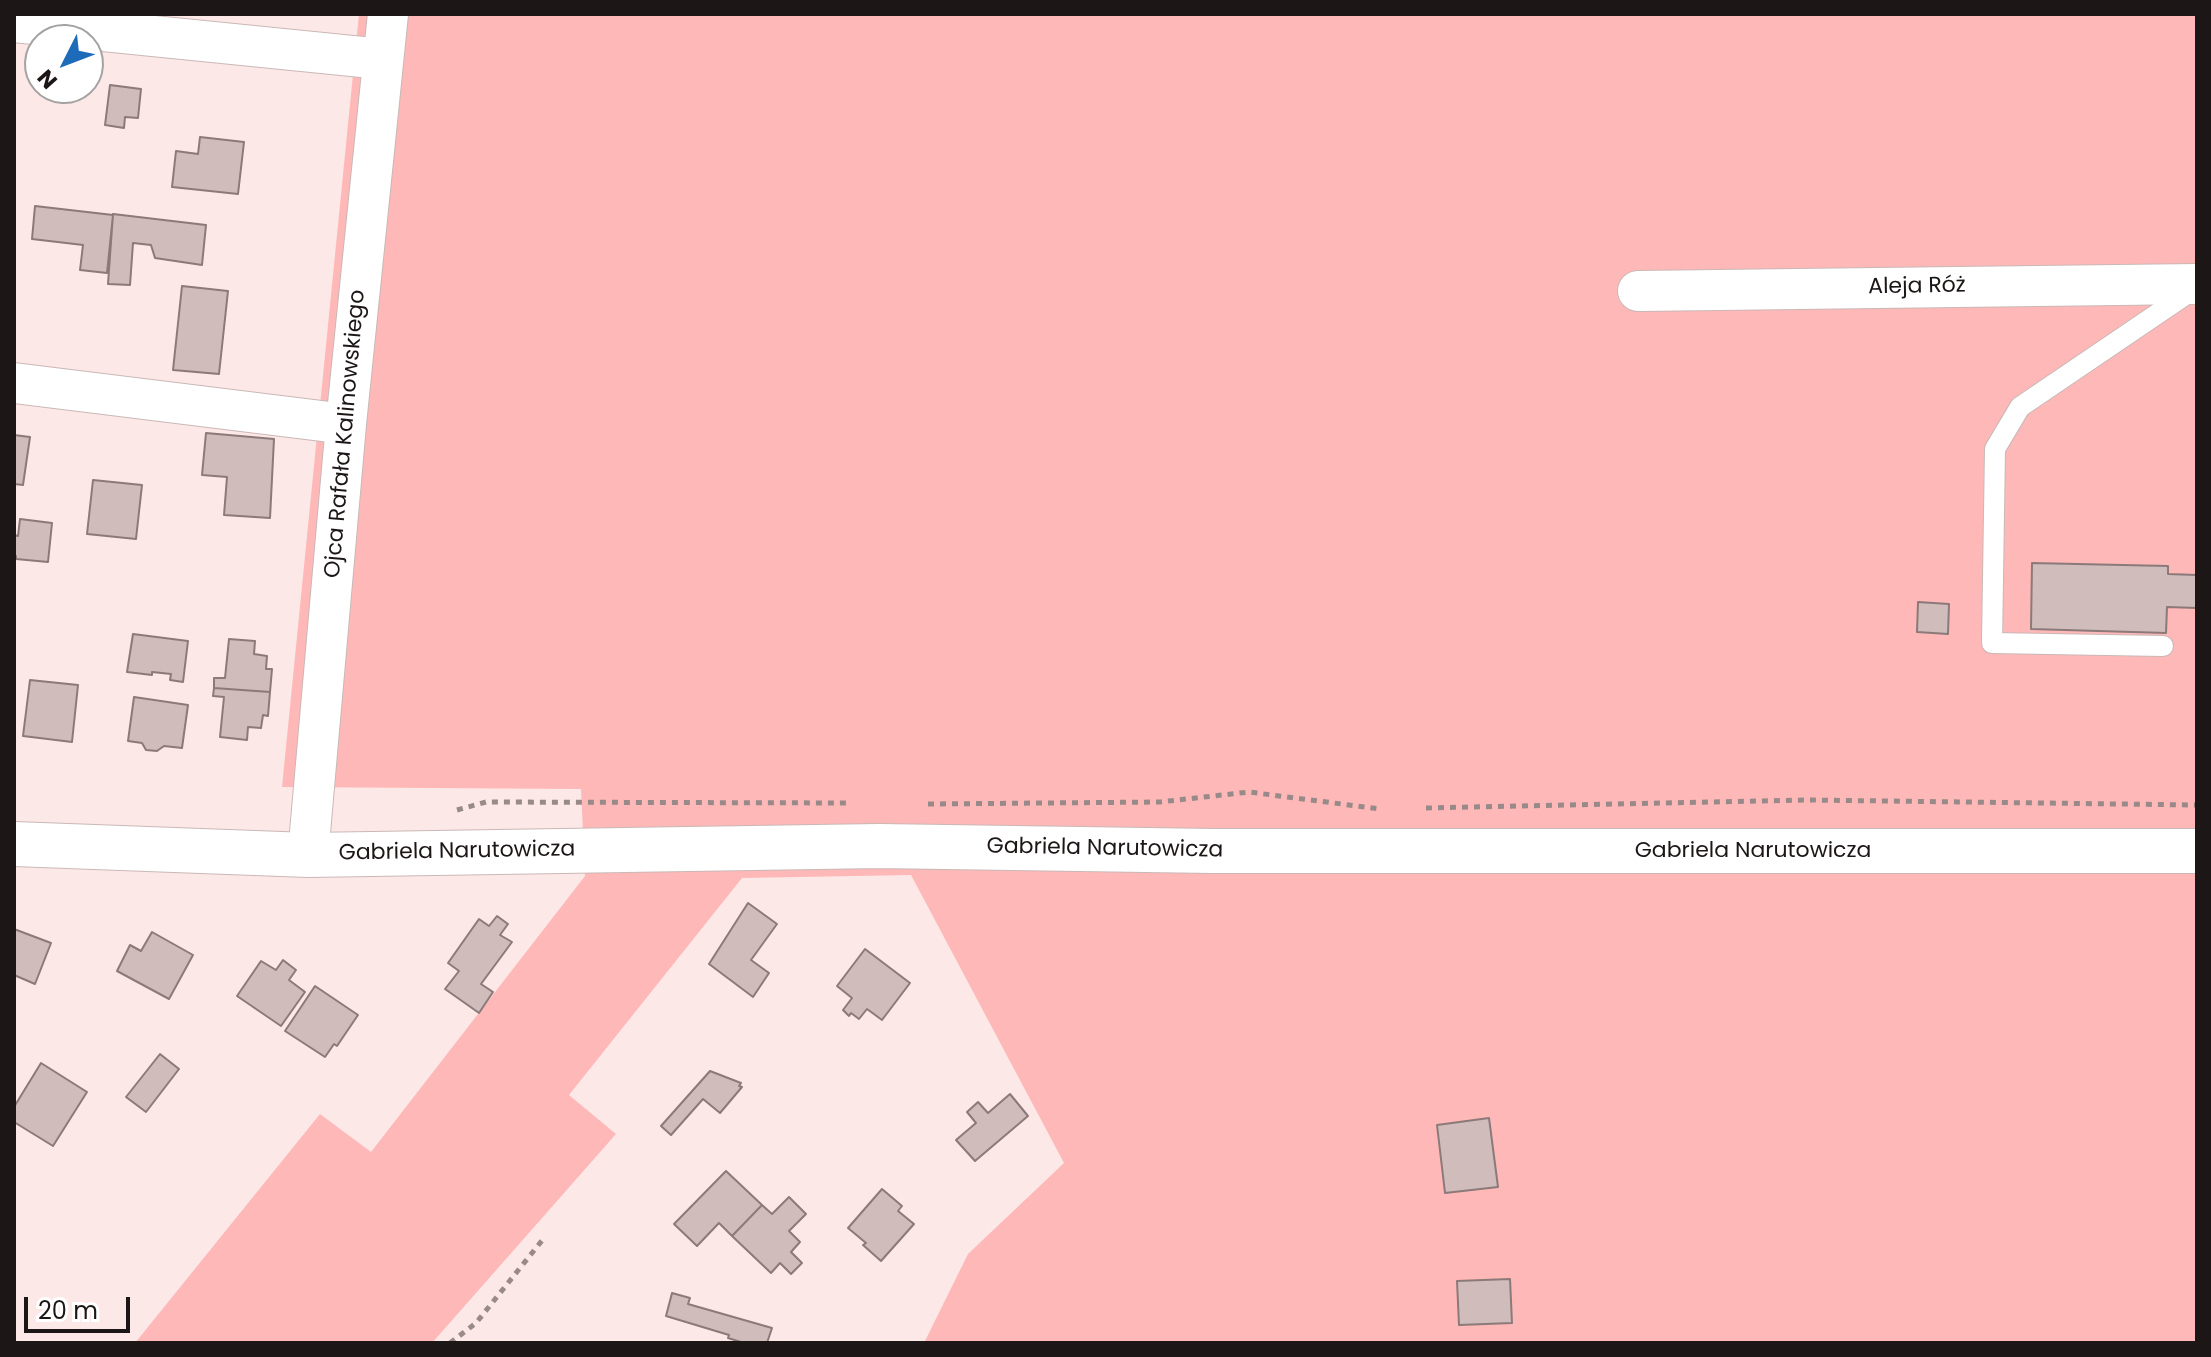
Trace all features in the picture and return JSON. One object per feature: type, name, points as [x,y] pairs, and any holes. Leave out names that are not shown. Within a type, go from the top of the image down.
[{"type":"street","name":"Ojca Rafała Kalinowskiego","points":[[308,855],[346,424],[388,14]]},
{"type":"street","points":[[14,22],[382,59]]},
{"type":"street","name":"Aleja Róż","points":[[1638,291],[2197,285]]},
{"type":"street","points":[[14,383],[346,424]]},
{"type":"street","name":"Gabriela Narutowicza","points":[[14,844],[308,855],[866,846],[1213,851],[2197,851]]},
{"type":"lane","points":[[2163,646],[1992,643],[1995,449],[2020,407],[2197,285]]},
{"type":"path","points":[[925,804],[1160,802],[1249,792],[1382,809]]},
{"type":"path","points":[[1413,808],[1809,800],[2197,805]]},
{"type":"path","points":[[454,811],[486,802],[863,803]]},
{"type":"path","points":[[450,1343],[476,1323],[544,1238]]},
{"type":"shaded area","points":[[359,14],[2197,14],[2197,1343],[924,1343],[968,1254],[1064,1163],[911,875],[742,878],[569,1095],[616,1134],[432,1343],[135,1343],[320,1114],[371,1152],[585,876],[581,789],[282,787]]},
{"type":"building","points":[[110,85],[141,89],[138,118],[125,117],[124,128],[105,125]]},
{"type":"building","points":[[200,137],[244,142],[238,194],[172,187],[176,151],[198,154]]},
{"type":"building","points":[[35,206],[113,215],[107,273],[80,270],[83,245],[32,239]]},
{"type":"building","points":[[113,214],[206,225],[202,265],[155,258],[151,245],[133,243],[130,285],[108,284]]},
{"type":"building","points":[[182,286],[228,291],[219,374],[173,370]]},
{"type":"building","points":[[206,433],[274,439],[270,518],[224,515],[227,477],[202,475]]},
{"type":"building","points":[[14,435],[30,437],[23,485],[14,484]]},
{"type":"building","points":[[93,480],[142,485],[136,539],[87,534]]},
{"type":"building","points":[[20,519],[52,523],[48,562],[16,559],[14,556],[14,535],[18,536]]},
{"type":"building","points":[[2032,563],[2168,566],[2168,574],[2197,575],[2197,608],[2167,607],[2166,633],[2031,629]]},
{"type":"building","points":[[1918,602],[1949,604],[1948,634],[1917,632]]},
{"type":"building","points":[[133,634],[188,641],[183,682],[170,680],[171,674],[127,672]]},
{"type":"building","points":[[229,639],[255,641],[254,654],[267,656],[266,669],[272,669],[270,692],[214,688],[214,678],[225,678]]},
{"type":"building","points":[[30,680],[78,685],[72,742],[23,736]]},
{"type":"building","points":[[214,688],[270,692],[268,716],[263,715],[261,728],[248,727],[247,740],[220,737],[224,697],[213,696]]},
{"type":"building","points":[[134,697],[188,705],[182,748],[164,746],[157,751],[146,750],[142,743],[128,741]]},
{"type":"building","points":[[748,903],[777,924],[751,960],[769,973],[753,997],[709,964]]},
{"type":"building","points":[[497,916],[508,924],[500,935],[512,942],[481,984],[493,992],[479,1013],[445,989],[459,971],[448,963],[479,919],[489,926]]},
{"type":"building","points":[[14,929],[51,943],[35,984],[14,975]]},
{"type":"building","points":[[152,932],[193,955],[169,999],[117,971],[130,945],[141,951]]},
{"type":"building","points":[[865,949],[910,983],[882,1020],[867,1009],[859,1019],[851,1013],[849,1016],[843,1010],[852,998],[837,986]]},
{"type":"building","points":[[283,960],[296,970],[289,980],[305,992],[281,1026],[237,996],[261,961],[276,970]]},
{"type":"building","points":[[315,986],[358,1015],[337,1046],[334,1044],[325,1057],[285,1031]]},
{"type":"building","points":[[160,1054],[179,1069],[146,1112],[126,1097]]},
{"type":"building","points":[[41,1063],[87,1092],[53,1146],[14,1122],[14,1107]]},
{"type":"building","points":[[710,1071],[741,1083],[739,1086],[742,1087],[720,1113],[703,1099],[671,1135],[661,1126]]},
{"type":"building","points":[[1010,1094],[1028,1116],[975,1161],[956,1140],[976,1123],[967,1112],[978,1102],[988,1113]]},
{"type":"building","points":[[1489,1118],[1498,1187],[1445,1193],[1437,1125]]},
{"type":"building","points":[[726,1171],[762,1205],[732,1236],[719,1223],[697,1246],[674,1224]]},
{"type":"building","points":[[882,1189],[902,1206],[898,1211],[914,1224],[881,1261],[848,1228]]},
{"type":"building","points":[[789,1197],[806,1214],[789,1231],[800,1242],[791,1252],[802,1263],[791,1274],[780,1263],[771,1273],[732,1236],[762,1205],[772,1214]]},
{"type":"building","points":[[1510,1279],[1512,1323],[1459,1325],[1457,1281]]},
{"type":"building","points":[[672,1293],[690,1298],[688,1304],[772,1328],[767,1343],[744,1343],[728,1338],[729,1335],[666,1316]]}]
